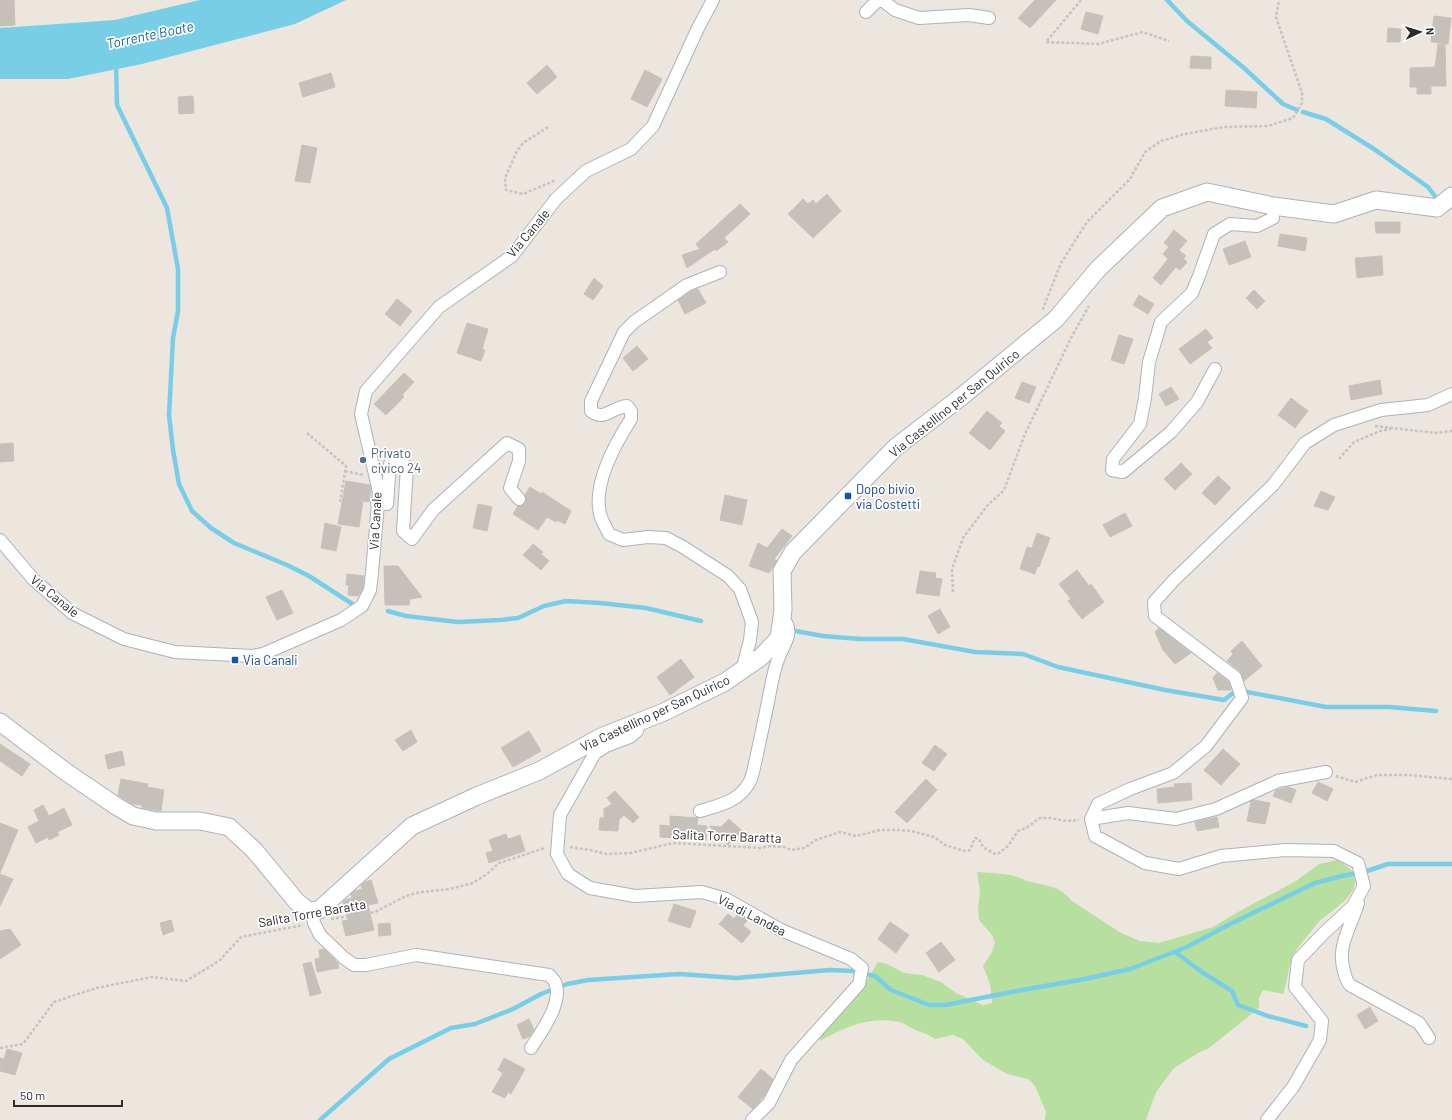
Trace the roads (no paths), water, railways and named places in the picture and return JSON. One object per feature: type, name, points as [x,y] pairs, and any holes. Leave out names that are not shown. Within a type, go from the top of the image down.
[{"type":"street","name":"Via Canale","points":[[0,540],[33,579],[72,613],[124,638],[175,652],[252,656],[263,654],[341,620],[362,606],[370,590],[378,492],[361,414],[366,391],[439,307],[512,256],[556,199],[586,171],[631,149],[653,126],[698,28],[713,0]]},
{"type":"street","points":[[866,12],[878,0]]},
{"type":"street","points":[[882,0],[895,10],[919,18],[969,15],[989,18]]},
{"type":"street","name":"Via Castellino per San Quirico","points":[[313,916],[412,826],[476,796],[539,771],[601,737],[664,712],[726,682],[761,658],[779,638],[783,610],[782,571],[793,552],[896,447],[961,397],[1056,319],[1098,268],[1162,208],[1207,192],[1273,206],[1334,214],[1376,200],[1437,208],[1452,196]]},
{"type":"street","points":[[1214,368],[1197,402],[1171,432],[1123,472],[1112,470],[1112,459],[1140,424],[1145,398],[1149,362],[1161,322],[1192,293],[1200,276],[1214,234],[1230,224],[1257,226],[1274,218],[1273,206]]},
{"type":"street","points":[[720,272],[687,285],[634,322],[624,332],[590,401],[591,411],[595,415],[604,415],[619,406],[627,406],[631,411],[631,419],[606,463],[599,497],[601,516],[609,534],[624,540],[648,537],[666,538],[683,547],[728,576],[740,589],[752,622],[750,640],[742,671]]},
{"type":"street","points":[[1267,1120],[1293,1087],[1320,1040],[1322,1021],[1295,987],[1298,960],[1353,906],[1364,886],[1358,863],[1334,851],[1285,850],[1221,856],[1179,870],[1145,863],[1096,836],[1091,818],[1098,804],[1130,789],[1173,773],[1206,746],[1242,698],[1235,677],[1155,616],[1154,602],[1174,580],[1273,485],[1305,443],[1334,425],[1381,410],[1428,405],[1452,394]]},
{"type":"street","points":[[377,503],[387,504],[390,464],[398,458],[407,467],[403,531],[412,539],[433,510],[507,443],[519,449],[519,461],[510,488],[519,499]]},
{"type":"street","points":[[700,811],[727,803],[742,793],[750,782],[762,736],[771,686],[779,657],[786,645],[789,634],[785,621],[782,617]]},
{"type":"street","name":"Via di Landea","points":[[640,721],[637,731],[630,737],[606,746],[595,753],[560,815],[558,854],[568,874],[590,888],[635,896],[702,892],[714,895],[726,899],[781,930],[851,959],[862,968],[858,984],[791,1060],[769,1103],[752,1120]]},
{"type":"street","points":[[0,722],[66,772],[133,816],[156,821],[200,821],[229,827],[254,850],[297,902],[309,910],[313,916],[320,935],[344,958],[354,965],[366,965],[416,955],[549,975],[555,982],[557,993],[555,1008],[531,1048]]},
{"type":"street","points":[[1091,818],[1128,813],[1176,819],[1216,810],[1278,781],[1326,772]]},
{"type":"street","points":[[1359,895],[1358,904],[1343,942],[1342,964],[1347,982],[1419,1023],[1429,1038]]},
{"type":"water","name":"Torrente Boate","points":[[200,0],[346,0],[295,24],[142,64],[68,79],[0,79],[0,28],[115,20]]},
{"type":"waterway","points":[[1167,0],[1187,21],[1244,68],[1283,104],[1297,110]]},
{"type":"waterway","points":[[116,64],[117,105],[167,208],[178,269],[178,311],[173,338],[169,415],[179,484],[192,511],[211,528],[234,543],[287,565],[309,576],[354,605]]},
{"type":"waterway","points":[[1303,112],[1326,119],[1374,149],[1428,187],[1437,199],[1440,200]]},
{"type":"waterway","points":[[388,611],[406,616],[458,622],[500,620],[518,618],[544,606],[566,601],[646,608],[701,621]]},
{"type":"waterway","points":[[796,631],[823,636],[860,639],[903,639],[975,652],[1023,654],[1058,667],[1165,690],[1224,700],[1237,690],[1326,707],[1389,707],[1436,711]]},
{"type":"waterway","points":[[320,1120],[389,1059],[451,1028],[475,1024],[513,1009],[541,994],[567,984],[588,980],[679,974],[736,978],[830,970],[853,971],[875,976],[891,990],[929,1005],[945,1005],[1085,979],[1130,969],[1187,947],[1226,926],[1315,883],[1367,871],[1388,864],[1452,864]]},
{"type":"waterway","points":[[1175,952],[1202,972],[1232,991],[1238,1005],[1268,1016],[1306,1026]]},
{"type":"place","name":"Privato civico 24","points":[[363,460]]},
{"type":"place","name":"Dopo bivio via Costetti","points":[[848,496]]},
{"type":"place","name":"Via Canali","points":[[235,660]]}]
